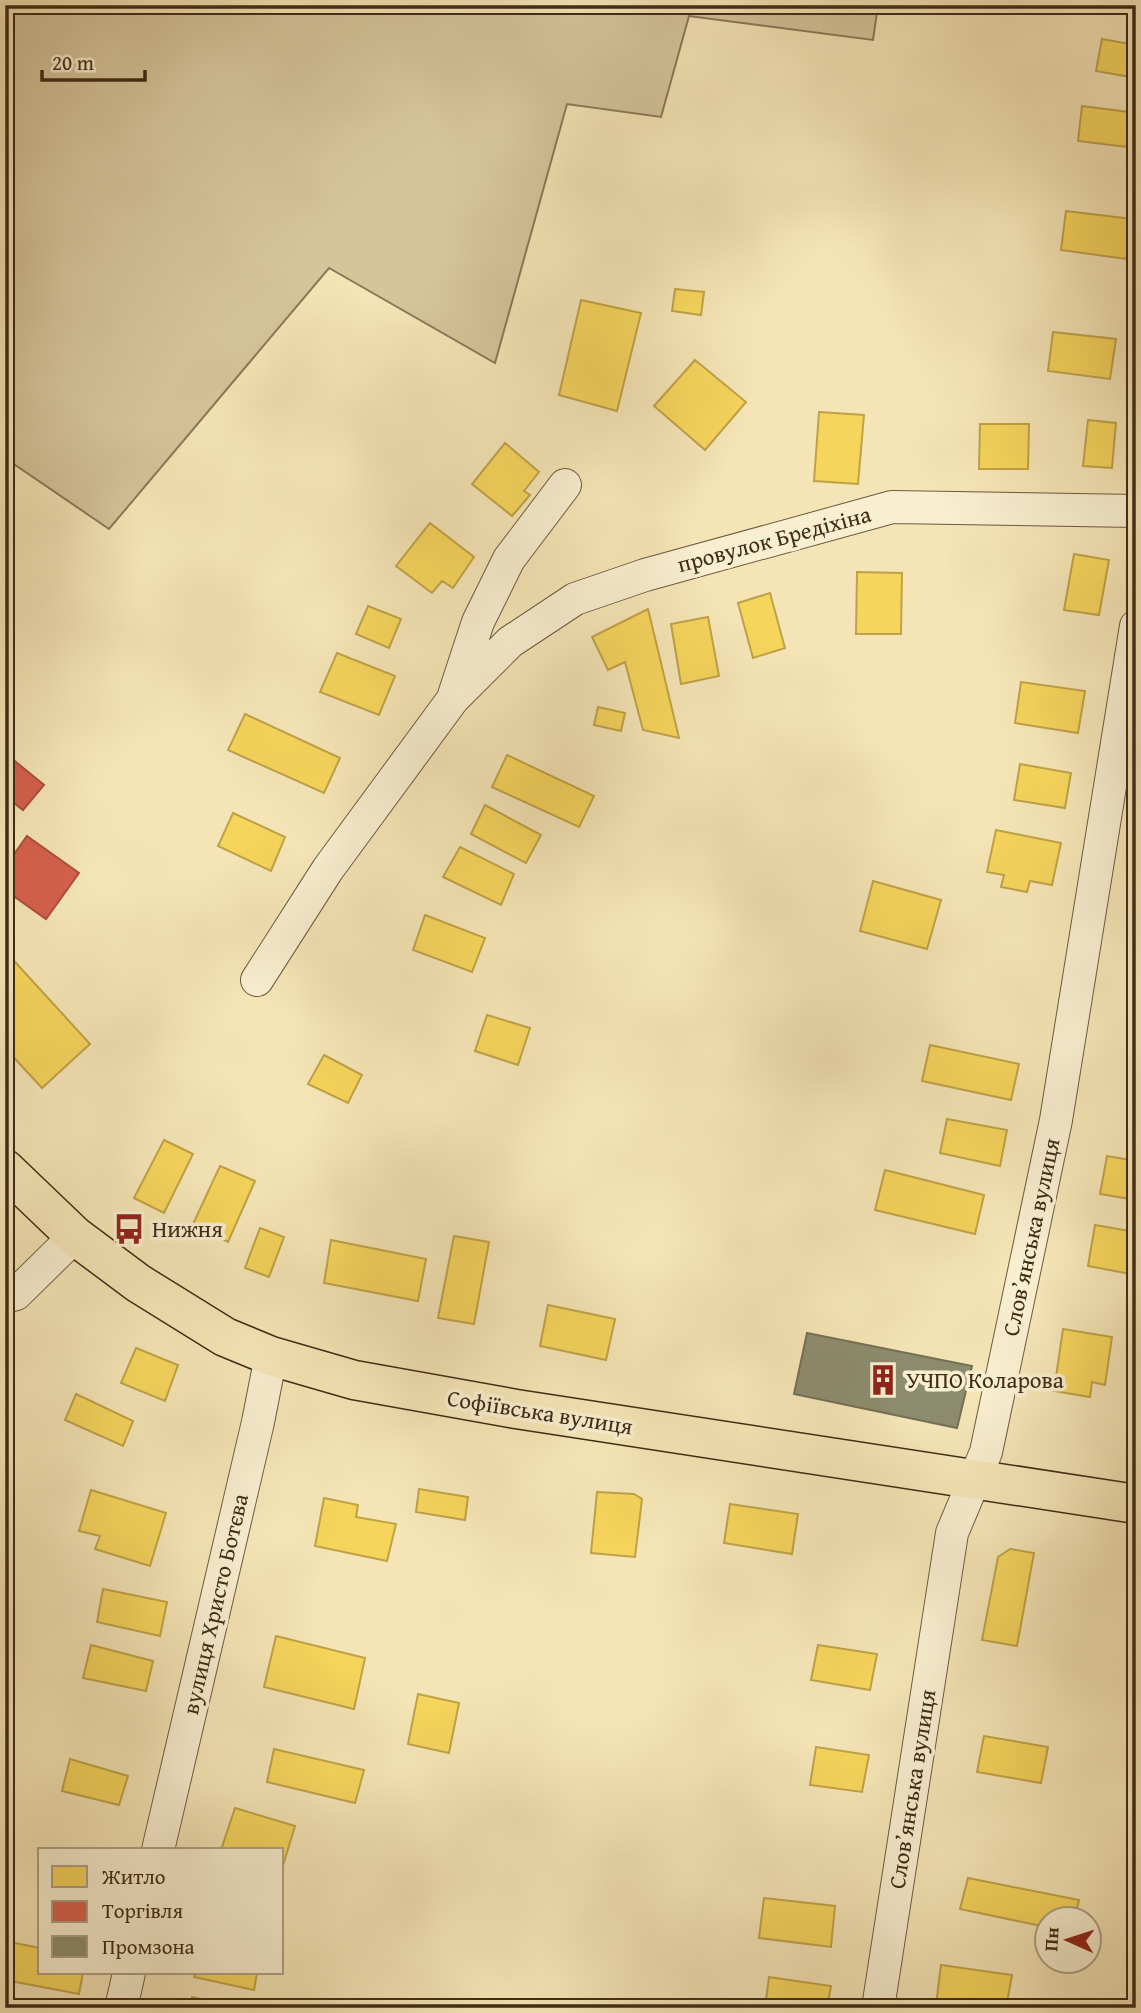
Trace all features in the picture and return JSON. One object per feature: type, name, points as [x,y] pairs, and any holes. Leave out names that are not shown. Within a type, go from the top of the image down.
[{"type":"main road","name":"Софіївська вулиця","points":[[5,1169],[75,1236],[138,1283],[225,1337],[271,1356],[354,1380],[516,1409],[1136,1504]]},
{"type":"street","name":"провулок Бредіхіна","points":[[453,699],[478,622],[509,559],[565,485]]},
{"type":"street","name":"провулок Бредіхіна","points":[[257,981],[328,869],[453,699],[510,642],[575,599],[645,575],[892,506],[1136,511]]},
{"type":"street","name":"Словʼянська вулиця","points":[[878,2008],[952,1534],[986,1452],[1056,1120],[1136,626]]},
{"type":"street","points":[[5,1297],[16,1294],[75,1236]]},
{"type":"street","name":"вулиця Христо Ботєва","points":[[158,1848],[258,1423],[271,1356]]},
{"type":"street","points":[[121,2008],[129,1974]]},
{"type":"shaded area","points":[[5,5],[878,5],[873,40],[689,16],[661,117],[567,104],[495,363],[329,268],[109,529],[5,458]]},
{"type":"building: Житло","points":[[1102,39],[1136,45],[1136,78],[1096,71]]},
{"type":"building: Житло","points":[[1082,106],[1136,113],[1136,148],[1078,141]]},
{"type":"building: Житло","points":[[1066,211],[1133,219],[1126,259],[1061,250]]},
{"type":"building: Житло","points":[[675,289],[704,292],[701,315],[672,311]]},
{"type":"building: Житло","points":[[581,300],[641,313],[617,411],[559,395]]},
{"type":"building: Житло","points":[[1053,332],[1116,339],[1110,379],[1048,371]]},
{"type":"building: Житло","points":[[695,360],[746,402],[705,450],[654,406]]},
{"type":"building: Житло","points":[[819,412],[864,415],[858,484],[814,481]]},
{"type":"building: Житло","points":[[1088,420],[1116,423],[1112,468],[1083,466]]},
{"type":"building: Житло","points":[[980,424],[1029,424],[1028,469],[979,469]]},
{"type":"building: Житло","points":[[505,443],[539,472],[524,491],[530,495],[512,516],[472,484]]},
{"type":"building: Житло","points":[[430,523],[474,557],[453,588],[442,581],[432,593],[396,566]]},
{"type":"building: Житло","points":[[1074,554],[1109,560],[1099,615],[1064,610]]},
{"type":"building: Житло","points":[[857,572],[902,573],[901,634],[856,634]]},
{"type":"building: Житло","points":[[770,593],[785,648],[753,658],[738,603]]},
{"type":"building: Житло","points":[[368,606],[401,619],[389,648],[356,634]]},
{"type":"building: Житло","points":[[648,609],[679,738],[643,730],[625,662],[608,670],[592,637]]},
{"type":"building: Житло","points":[[708,617],[719,676],[681,684],[671,624]]},
{"type":"building: Житло","points":[[337,653],[395,676],[379,715],[320,692]]},
{"type":"building: Житло","points":[[1021,682],[1085,691],[1078,733],[1015,723]]},
{"type":"building: Житло","points":[[598,707],[625,713],[621,731],[594,725]]},
{"type":"building: Житло","points":[[245,714],[340,758],[324,793],[228,750]]},
{"type":"building: Житло","points":[[507,755],[594,796],[579,827],[492,787]]},
{"type":"building: Житло","points":[[1020,764],[1071,773],[1065,808],[1014,800]]},
{"type":"building: Житло","points":[[485,805],[541,835],[526,863],[471,834]]},
{"type":"building: Житло","points":[[233,813],[285,837],[271,871],[218,846]]},
{"type":"building: Житло","points":[[996,830],[1061,843],[1052,885],[1030,881],[1027,892],[1001,887],[1004,875],[987,872]]},
{"type":"building: Житло","points":[[460,847],[514,874],[501,905],[443,877]]},
{"type":"building: Житло","points":[[873,881],[941,900],[927,949],[860,931]]},
{"type":"building: Житло","points":[[425,915],[485,938],[472,972],[413,950]]},
{"type":"building: Житло","points":[[5,951],[90,1044],[42,1088],[5,1048]]},
{"type":"building: Житло","points":[[487,1015],[530,1028],[518,1065],[475,1051]]},
{"type":"building: Житло","points":[[1135,1028],[1136,1072],[1131,1072]]},
{"type":"building: Житло","points":[[930,1045],[1019,1064],[1011,1100],[922,1081]]},
{"type":"building: Житло","points":[[324,1055],[362,1075],[348,1103],[308,1084]]},
{"type":"building: Житло","points":[[947,1119],[1007,1130],[1000,1166],[940,1153]]},
{"type":"building: Житло","points":[[164,1140],[193,1154],[164,1213],[134,1198]]},
{"type":"building: Житло","points":[[1107,1156],[1136,1161],[1136,1200],[1100,1194]]},
{"type":"building: Житло","points":[[220,1166],[255,1181],[228,1242],[193,1224]]},
{"type":"building: Житло","points":[[885,1170],[984,1195],[975,1234],[875,1210]]},
{"type":"building: Житло","points":[[1095,1225],[1136,1232],[1136,1275],[1088,1266]]},
{"type":"building: Житло","points":[[260,1228],[284,1237],[269,1277],[245,1268]]},
{"type":"building: Житло","points":[[454,1236],[489,1242],[474,1324],[438,1318]]},
{"type":"building: Житло","points":[[331,1240],[426,1259],[418,1301],[324,1283]]},
{"type":"building: Житло","points":[[548,1305],[615,1319],[606,1360],[540,1346]]},
{"type":"building: Житло","points":[[1063,1329],[1112,1337],[1105,1385],[1092,1382],[1090,1397],[1054,1391]]},
{"type":"building: Житло","points":[[136,1348],[178,1365],[165,1401],[121,1383]]},
{"type":"building: Житло","points":[[76,1394],[133,1421],[123,1446],[65,1420]]},
{"type":"building: Житло","points":[[419,1489],[468,1497],[465,1520],[416,1512]]},
{"type":"building: Житло","points":[[91,1490],[166,1513],[150,1566],[95,1549],[100,1536],[79,1531]]},
{"type":"building: Житло","points":[[597,1492],[634,1494],[642,1499],[635,1557],[591,1553]]},
{"type":"building: Житло","points":[[324,1498],[358,1505],[356,1517],[396,1524],[387,1561],[315,1546]]},
{"type":"building: Житло","points":[[730,1504],[798,1514],[792,1554],[724,1543]]},
{"type":"building: Житло","points":[[1010,1549],[1034,1553],[1017,1646],[982,1640],[998,1557]]},
{"type":"building: Житло","points":[[103,1589],[167,1602],[160,1636],[97,1622]]},
{"type":"building: Житло","points":[[276,1636],[365,1658],[354,1709],[264,1687]]},
{"type":"building: Житло","points":[[91,1645],[153,1661],[146,1691],[83,1678]]},
{"type":"building: Житло","points":[[818,1645],[877,1654],[870,1690],[811,1680]]},
{"type":"building: Житло","points":[[418,1694],[459,1703],[449,1753],[408,1744]]},
{"type":"building: Житло","points":[[984,1736],[1048,1747],[1041,1783],[977,1772]]},
{"type":"building: Житло","points":[[816,1747],[869,1755],[862,1792],[810,1785]]},
{"type":"building: Житло","points":[[274,1749],[364,1770],[355,1803],[267,1782]]},
{"type":"building: Житло","points":[[70,1759],[128,1776],[119,1805],[62,1791]]},
{"type":"building: Житло","points":[[235,1808],[295,1826],[284,1862],[284,1848],[222,1848]]},
{"type":"building: Житло","points":[[968,1878],[1079,1900],[1078,1904],[1032,1904],[1032,1924],[960,1909]]},
{"type":"building: Житло","points":[[764,1898],[835,1906],[831,1947],[759,1938]]},
{"type":"building: Житло","points":[[5,1941],[38,1948],[38,1974],[83,1974],[79,1994],[5,1980]]},
{"type":"building: Житло","points":[[941,1965],[1012,1975],[1006,2008],[951,2008],[936,2005]]},
{"type":"building: Житло","points":[[195,1974],[257,1974],[254,1990],[194,1977]]},
{"type":"building: Житло","points":[[769,1977],[831,1986],[827,2008],[765,2008]]},
{"type":"building: Житло","points":[[192,1997],[238,2008],[190,2008]]},
{"type":"building: Торгівля","points":[[5,753],[44,785],[23,810],[5,796]]},
{"type":"building: Торгівля","points":[[27,836],[79,873],[46,919],[5,890],[5,867]]},
{"type":"building: Промзона","name":"УЧПО Коларова","points":[[807,1333],[972,1366],[957,1428],[794,1394]]},
{"type":"place","name":"Нижня","points":[[129,1229]]},
{"type":"place","name":"УЧПО Коларова","points":[[883,1380]]}]
